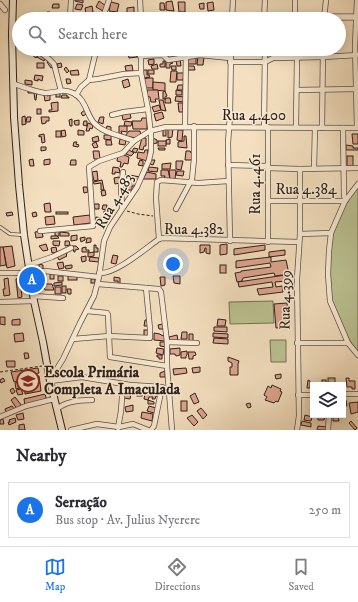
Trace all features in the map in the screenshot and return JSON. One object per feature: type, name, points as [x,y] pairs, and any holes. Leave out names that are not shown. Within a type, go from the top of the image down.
[{"type":"main road","points":[[13,0],[13,12]]},
{"type":"main road","points":[[12,25],[12,34]]},
{"type":"main road","points":[[12,56],[17,168],[24,235],[28,265],[47,365],[62,430]]},
{"type":"street","points":[[70,12],[71,0]]},
{"type":"street","points":[[105,12],[109,0]]},
{"type":"street","points":[[140,0],[141,12]]},
{"type":"street","points":[[232,12],[233,0]]},
{"type":"street","points":[[264,0],[264,12]]},
{"type":"street","points":[[295,12],[296,0]]},
{"type":"street","points":[[325,12],[326,0]]},
{"type":"street","points":[[357,0],[357,128]]},
{"type":"street","points":[[0,4],[5,10]]},
{"type":"street","points":[[346,17],[357,17]]},
{"type":"street","points":[[346,56],[357,55]]},
{"type":"street","points":[[46,56],[54,64],[61,91]]},
{"type":"street","points":[[89,80],[95,56]]},
{"type":"street","name":"Rua 4.483","points":[[50,380],[63,359],[94,296],[98,284],[106,235],[122,208],[137,187],[147,167],[151,151],[150,131],[148,109],[141,73],[140,56]]},
{"type":"street","points":[[165,56],[168,60],[193,56]]},
{"type":"street","points":[[206,56],[230,60],[264,62],[273,58],[340,56]]},
{"type":"street","points":[[230,56],[230,115],[228,128],[230,241]]},
{"type":"street","name":"Rua 4.461","points":[[264,56],[268,242]]},
{"type":"street","points":[[185,127],[186,57]]},
{"type":"street","points":[[296,127],[297,57]]},
{"type":"street","points":[[322,128],[323,57]]},
{"type":"street","points":[[76,94],[89,80],[141,73]]},
{"type":"street","points":[[13,83],[44,93],[68,91],[76,94],[84,104],[94,123],[106,131],[134,141]]},
{"type":"street","points":[[297,90],[357,89]]},
{"type":"street","points":[[112,115],[148,109]]},
{"type":"street","points":[[176,209],[191,182],[194,160],[194,126]]},
{"type":"street","name":"Rua 4.400","points":[[150,131],[166,127],[194,126],[228,128],[357,128]]},
{"type":"street","points":[[314,168],[315,128]]},
{"type":"street","points":[[343,128],[345,200]]},
{"type":"street","points":[[40,231],[93,226],[88,167],[98,161],[122,153],[134,141],[150,131]]},
{"type":"street","points":[[228,165],[300,170],[314,168],[358,168]]},
{"type":"street","name":"Rua 4.399","points":[[297,430],[299,416],[297,279],[300,234],[300,170]]},
{"type":"street","points":[[122,208],[121,188],[123,172]]},
{"type":"street","points":[[159,239],[156,188],[157,182],[161,180],[191,182],[228,181]]},
{"type":"street","points":[[358,184],[345,200],[331,233],[329,251],[330,301],[348,343],[358,355]]},
{"type":"street","name":"Rua 4.384","points":[[268,201],[300,202],[345,200]]},
{"type":"street","points":[[300,234],[331,233]]},
{"type":"street","name":"Rua 4.382","points":[[99,275],[108,273],[120,266],[159,239],[169,238],[299,242]]},
{"type":"street","points":[[28,265],[52,257],[70,248]]},
{"type":"street","points":[[0,273],[45,272],[99,275]]},
{"type":"street","points":[[98,284],[159,289],[161,292],[167,342],[167,366],[172,430]]},
{"type":"street","points":[[73,339],[109,336],[150,338],[146,288]]},
{"type":"street","points":[[0,302],[34,298],[63,298]]},
{"type":"street","points":[[87,311],[108,314],[109,354],[111,357],[167,366]]},
{"type":"street","points":[[167,342],[197,343]]},
{"type":"street","points":[[297,343],[348,343]]},
{"type":"street","points":[[50,380],[68,377],[82,377],[123,384],[162,388],[154,426],[151,430]]},
{"type":"street","points":[[118,429],[123,384]]},
{"type":"street","points":[[346,394],[358,394]]},
{"type":"street","points":[[298,395],[310,395]]},
{"type":"street","points":[[0,417],[26,406],[54,399]]},
{"type":"street","points":[[56,409],[71,402],[92,400]]},
{"type":"street","points":[[328,430],[329,418]]},
{"type":"street","points":[[74,430],[94,424],[118,429],[133,424],[148,430]]},
{"type":"lane","points":[[0,227],[10,234],[24,235]]},
{"type":"path","points":[[122,208],[131,213],[157,216]]},
{"type":"path","points":[[0,372],[47,365]]},
{"type":"green space","points":[[358,185],[358,353],[350,341],[330,301],[329,268],[331,237],[340,211]]},
{"type":"green space","points":[[273,301],[274,323],[230,324],[229,302]]},
{"type":"green space","points":[[270,340],[286,340],[286,362],[271,362]]},
{"type":"building","points":[[83,0],[83,3],[75,1]]},
{"type":"building","points":[[99,1],[106,6],[103,11],[96,7]]},
{"type":"building","points":[[172,1],[174,11],[166,10],[166,2]]},
{"type":"building","points":[[111,2],[119,4],[117,12],[109,11]]},
{"type":"building","points":[[178,2],[185,2],[185,12],[179,12]]},
{"type":"building","points":[[213,2],[214,10],[208,11],[207,3]]},
{"type":"building","points":[[160,3],[164,3],[165,10],[160,10]]},
{"type":"building","points":[[204,3],[204,9],[200,9],[199,4]]},
{"type":"building","points":[[53,4],[59,4],[59,8],[52,8]]},
{"type":"building","points":[[77,4],[83,5],[81,10],[75,9]]},
{"type":"building","points":[[92,6],[93,12],[86,12],[85,8]]},
{"type":"building","points":[[134,7],[134,12],[127,12],[127,8]]},
{"type":"building","points":[[44,56],[46,57],[44,61],[37,57]]},
{"type":"building","points":[[129,56],[137,57],[129,58]]},
{"type":"building","points":[[166,56],[176,56],[176,58],[166,59]]},
{"type":"building","points":[[198,56],[204,57],[203,65],[197,65]]},
{"type":"building","points":[[196,57],[196,64],[187,64],[187,58]]},
{"type":"building","points":[[154,59],[154,64],[149,65],[148,60]]},
{"type":"building","points":[[180,59],[181,66],[177,66],[176,60]]},
{"type":"building","points":[[50,60],[54,66],[51,68],[47,62]]},
{"type":"building","points":[[163,61],[165,61],[165,67],[160,67],[160,64],[163,64]]},
{"type":"building","points":[[166,61],[173,63],[170,64],[170,68],[166,68]]},
{"type":"building","points":[[37,63],[44,63],[44,68],[37,68]]},
{"type":"building","points":[[61,63],[62,67],[56,68],[58,66],[57,64]]},
{"type":"building","points":[[157,64],[158,69],[152,69],[151,66]]},
{"type":"building","points":[[132,65],[133,71],[126,71],[125,66]]},
{"type":"building","points":[[171,66],[176,66],[176,70],[172,70]]},
{"type":"building","points":[[187,66],[194,66],[195,70],[187,70]]},
{"type":"building","points":[[66,67],[69,71],[67,73],[64,69]]},
{"type":"building","points":[[78,70],[79,75],[71,75],[70,71]]},
{"type":"building","points":[[142,70],[147,70],[147,75],[150,77],[144,78]]},
{"type":"building","points":[[148,70],[154,70],[154,74],[148,74]]},
{"type":"building","points":[[171,71],[177,71],[176,82],[170,82]]},
{"type":"building","points":[[177,73],[184,73],[183,80],[177,80]]},
{"type":"building","points":[[35,75],[43,76],[42,81],[38,79],[38,81],[34,80]]},
{"type":"building","points":[[153,78],[153,88],[146,88],[144,79]]},
{"type":"building","points":[[66,79],[70,79],[71,83],[67,84]]},
{"type":"building","points":[[128,79],[130,86],[124,88],[122,81]]},
{"type":"building","points":[[25,80],[32,81],[32,85],[25,84]]},
{"type":"building","points":[[153,82],[165,83],[165,91],[153,90]]},
{"type":"building","points":[[178,85],[183,85],[183,90],[177,90]]},
{"type":"building","points":[[147,90],[158,90],[159,99],[155,99],[156,102],[151,102],[150,97],[147,96]]},
{"type":"building","points":[[176,90],[182,91],[182,95],[176,95]]},
{"type":"building","points":[[28,91],[37,91],[36,100],[34,93],[28,93]]},
{"type":"building","points":[[165,91],[167,96],[163,99],[163,92]]},
{"type":"building","points":[[56,93],[60,93],[60,97],[56,97]]},
{"type":"building","points":[[47,94],[47,96],[50,95],[50,100],[45,101],[44,95]]},
{"type":"building","points":[[62,95],[67,95],[69,98],[61,98]]},
{"type":"building","points":[[176,96],[184,97],[184,102],[175,101]]},
{"type":"building","points":[[166,98],[170,98],[171,103],[165,103]]},
{"type":"building","points":[[159,100],[163,100],[166,111],[161,110]]},
{"type":"building","points":[[58,102],[58,111],[49,112],[49,110],[52,110],[51,103]]},
{"type":"building","points":[[178,103],[183,103],[183,112],[179,112]]},
{"type":"building","points":[[159,105],[161,110],[154,112],[152,107]]},
{"type":"building","points":[[37,109],[41,109],[41,114],[37,114]]},
{"type":"building","points":[[86,109],[88,113],[83,116],[81,113]]},
{"type":"building","points":[[162,112],[164,118],[156,121],[154,114]]},
{"type":"building","points":[[130,113],[131,118],[123,120],[122,115]]},
{"type":"building","points":[[25,116],[26,124],[22,125],[22,117]]},
{"type":"building","points":[[27,117],[31,117],[30,122],[26,122]]},
{"type":"building","points":[[41,117],[49,117],[49,121],[42,124]]},
{"type":"building","points":[[100,117],[104,117],[103,124],[98,122]]},
{"type":"building","points":[[142,118],[147,118],[147,129],[133,129],[132,121],[141,121]]},
{"type":"building","points":[[72,119],[72,126],[70,126],[69,120]]},
{"type":"building","points":[[79,120],[79,125],[75,125],[74,121]]},
{"type":"building","points":[[84,121],[87,121],[87,126],[83,125]]},
{"type":"building","points":[[125,121],[132,122],[131,126],[124,126]]},
{"type":"building","points":[[88,123],[93,125],[92,129],[90,128],[89,131],[86,131]]},
{"type":"building","points":[[107,126],[111,127],[111,131],[106,130]]},
{"type":"building","points":[[119,126],[127,126],[127,132],[121,131],[122,134],[119,134]]},
{"type":"building","points":[[173,128],[172,137],[168,138],[168,129]]},
{"type":"building","points":[[163,129],[166,129],[166,136],[163,136]]},
{"type":"building","points":[[65,130],[66,136],[62,137],[61,131]]},
{"type":"building","points":[[78,130],[84,131],[84,135],[78,135]]},
{"type":"building","points":[[178,130],[183,130],[182,141],[177,140]]},
{"type":"building","points":[[56,131],[61,131],[61,137],[56,137]]},
{"type":"building","points":[[129,131],[140,131],[141,136],[136,138],[125,136]]},
{"type":"building","points":[[44,134],[45,142],[42,143],[41,136],[39,137],[39,135]]},
{"type":"building","points":[[352,134],[358,134],[358,144],[353,144]]},
{"type":"building","points":[[104,135],[111,135],[111,140],[104,139]]},
{"type":"building","points":[[98,136],[99,141],[93,142],[92,138]]},
{"type":"building","points":[[184,136],[186,136],[187,148],[178,147],[178,142],[184,141]]},
{"type":"building","points":[[142,138],[146,138],[146,146],[144,146],[143,150],[139,149]]},
{"type":"building","points":[[153,138],[157,140],[157,143],[153,144]]},
{"type":"building","points":[[120,139],[126,140],[125,145],[119,144]]},
{"type":"building","points":[[170,139],[170,144],[166,144],[166,140]]},
{"type":"building","points":[[106,140],[111,140],[112,145],[106,145]]},
{"type":"building","points":[[158,141],[166,141],[166,146],[158,146]]},
{"type":"building","points":[[74,142],[77,142],[76,144],[79,145],[78,147],[73,146]]},
{"type":"building","points":[[96,142],[98,147],[94,148],[92,144]]},
{"type":"building","points":[[346,145],[353,146],[353,148],[358,148],[358,150],[346,150]]},
{"type":"building","points":[[41,147],[46,147],[46,150],[41,151]]},
{"type":"building","points":[[134,148],[138,149],[136,153],[132,151]]},
{"type":"building","points":[[158,148],[165,148],[165,150],[159,150]]},
{"type":"building","points":[[129,150],[134,153],[131,156],[126,154]]},
{"type":"building","points":[[145,150],[148,150],[147,161],[137,158],[138,152],[144,153]]},
{"type":"building","points":[[93,151],[99,151],[100,159],[94,159]]},
{"type":"building","points":[[186,151],[193,153],[193,160],[185,160]]},
{"type":"building","points":[[121,154],[129,157],[128,164],[124,163],[122,167],[120,167],[121,162],[117,161],[118,155]]},
{"type":"building","points":[[347,156],[353,156],[353,166],[347,166]]},
{"type":"building","points":[[33,159],[34,166],[30,166],[29,160]]},
{"type":"building","points":[[50,159],[50,164],[44,165],[44,160]]},
{"type":"building","points":[[71,160],[76,160],[76,165],[70,165]]},
{"type":"building","points":[[140,160],[143,161],[143,166],[138,165]]},
{"type":"building","points":[[150,160],[155,160],[153,165],[150,164]]},
{"type":"building","points":[[176,161],[183,161],[181,170],[176,169]]},
{"type":"building","points":[[171,163],[170,169],[162,169],[162,164]]},
{"type":"building","points":[[113,167],[119,168],[120,173],[115,172],[115,174],[112,174]]},
{"type":"building","points":[[149,167],[158,168],[157,172],[148,171]]},
{"type":"building","points":[[161,170],[168,170],[170,179],[164,179],[165,176],[161,176]]},
{"type":"building","points":[[169,170],[176,170],[175,179],[170,179]]},
{"type":"building","points":[[97,171],[98,180],[94,181],[92,172]]},
{"type":"building","points":[[177,171],[184,171],[183,176],[176,175]]},
{"type":"building","points":[[147,172],[156,174],[156,179],[143,179]]},
{"type":"building","points":[[124,174],[140,177],[135,186],[132,186],[132,190],[123,190]]},
{"type":"building","points":[[119,177],[120,183],[115,184],[114,178]]},
{"type":"building","points":[[102,180],[104,190],[101,190],[101,183],[94,184],[93,182]]},
{"type":"building","points":[[83,187],[87,187],[88,192],[84,193]]},
{"type":"building","points":[[105,190],[106,195],[102,196],[101,191]]},
{"type":"building","points":[[50,203],[51,212],[45,212],[44,204]]},
{"type":"building","points":[[94,204],[99,204],[99,209],[95,209]]},
{"type":"building","points":[[103,205],[107,205],[106,210],[102,209]]},
{"type":"building","points":[[104,211],[110,212],[108,217],[104,213]]},
{"type":"building","points":[[12,212],[13,215],[7,216],[6,213]]},
{"type":"building","points":[[36,212],[37,216],[33,217],[32,213]]},
{"type":"building","points":[[56,212],[68,212],[68,214],[56,214]]},
{"type":"building","points":[[90,215],[91,223],[74,225],[73,217]]},
{"type":"building","points":[[54,216],[55,224],[46,225],[45,217]]},
{"type":"building","points":[[96,217],[102,218],[101,223],[95,222]]},
{"type":"building","points":[[55,230],[59,230],[59,236],[55,236]]},
{"type":"building","points":[[42,231],[43,237],[36,238],[35,232]]},
{"type":"building","points":[[60,232],[69,233],[69,236],[60,236]]},
{"type":"building","points":[[77,235],[77,240],[71,241],[71,236]]},
{"type":"building","points":[[51,236],[57,236],[59,238],[51,239]]},
{"type":"building","points":[[85,237],[85,240],[81,242],[80,238]]},
{"type":"building","points":[[87,238],[91,238],[91,242],[86,243]]},
{"type":"building","points":[[53,241],[60,241],[59,246],[53,245]]},
{"type":"building","points":[[65,241],[69,241],[70,245],[65,246]]},
{"type":"building","points":[[46,244],[48,250],[43,251],[39,246]]},
{"type":"building","points":[[227,244],[227,254],[220,255],[220,245]]},
{"type":"building","points":[[94,245],[98,248],[98,252],[94,252]]},
{"type":"building","points":[[200,245],[210,245],[210,254],[206,253],[206,248],[204,252],[200,253]]},
{"type":"building","points":[[265,245],[265,250],[234,255],[234,249]]},
{"type":"building","points":[[12,246],[15,266],[7,268],[3,247]]},
{"type":"building","points":[[72,246],[76,246],[79,249],[75,250],[74,252]]},
{"type":"building","points":[[0,247],[3,247],[6,265],[0,266]]},
{"type":"building","points":[[56,247],[57,252],[52,253],[51,248]]},
{"type":"building","points":[[86,247],[86,250],[89,250],[89,252],[82,252],[82,248]]},
{"type":"building","points":[[285,250],[285,255],[269,257],[269,252]]},
{"type":"building","points":[[66,251],[67,256],[59,260],[57,256]]},
{"type":"building","points":[[94,252],[94,256],[88,257],[88,253]]},
{"type":"building","points":[[113,255],[118,256],[116,264],[111,263]]},
{"type":"building","points":[[86,256],[86,261],[82,262],[81,257]]},
{"type":"building","points":[[90,257],[99,258],[99,262],[89,261]]},
{"type":"building","points":[[271,257],[271,262],[286,260],[289,274],[275,276],[274,273],[243,278],[242,281],[237,282],[235,273],[271,267],[270,263],[236,268],[236,261]]},
{"type":"building","points":[[63,262],[64,268],[59,269],[57,263]]},
{"type":"building","points":[[39,264],[43,265],[43,269],[39,269]]},
{"type":"building","points":[[72,265],[72,268],[66,269],[65,266]]},
{"type":"building","points":[[220,265],[226,265],[226,273],[220,273]]},
{"type":"building","points":[[41,273],[46,273],[45,280],[41,279]]},
{"type":"building","points":[[50,274],[54,274],[54,279],[50,279]]},
{"type":"building","points":[[68,275],[77,275],[77,280],[68,280]]},
{"type":"building","points":[[285,275],[286,281],[275,282],[276,287],[282,286],[283,292],[259,295],[257,289],[273,287],[272,282],[239,287],[238,282]]},
{"type":"building","points":[[58,276],[63,276],[63,281],[58,281]]},
{"type":"building","points":[[173,276],[180,276],[180,284],[174,283]]},
{"type":"building","points":[[114,277],[120,278],[120,284],[118,284],[118,281],[114,281]]},
{"type":"building","points":[[160,277],[165,277],[165,285],[161,286]]},
{"type":"building","points":[[8,278],[10,295],[4,296],[4,279]]},
{"type":"building","points":[[20,278],[22,297],[18,298],[16,279]]},
{"type":"building","points":[[91,279],[95,279],[95,283],[91,283]]},
{"type":"building","points":[[62,282],[62,285],[54,286],[54,283]]},
{"type":"building","points":[[43,284],[52,284],[54,290],[45,290]]},
{"type":"building","points":[[62,286],[66,286],[66,293],[62,293]]},
{"type":"building","points":[[55,287],[61,287],[61,294],[55,294]]},
{"type":"building","points":[[67,289],[71,289],[71,294],[68,294]]},
{"type":"building","points":[[287,303],[290,327],[276,328],[274,304]]},
{"type":"building","points":[[0,317],[5,317],[5,325],[0,324]]},
{"type":"building","points":[[20,319],[20,325],[12,325],[12,320]]},
{"type":"building","points":[[218,319],[226,320],[225,326],[217,326]]},
{"type":"building","points":[[145,320],[149,320],[148,326],[144,326]]},
{"type":"building","points":[[163,324],[164,329],[159,329],[158,325]]},
{"type":"building","points":[[214,327],[227,327],[227,332],[214,331]]},
{"type":"building","points":[[144,330],[149,330],[149,337],[144,337]]},
{"type":"building","points":[[182,332],[187,332],[187,339],[181,339]]},
{"type":"building","points":[[23,333],[24,341],[15,342],[14,334]]},
{"type":"building","points":[[154,333],[165,336],[165,341],[154,340]]},
{"type":"building","points":[[213,333],[228,334],[228,338],[213,337]]},
{"type":"building","points":[[189,334],[193,334],[193,341],[189,342]]},
{"type":"building","points":[[177,335],[178,341],[169,342],[169,337]]},
{"type":"building","points":[[214,338],[228,339],[228,344],[213,343]]},
{"type":"building","points":[[160,342],[166,342],[166,347],[160,346]]},
{"type":"building","points":[[157,348],[164,349],[163,355],[156,353]]},
{"type":"building","points":[[180,348],[180,355],[176,356],[175,354],[170,354],[170,349]]},
{"type":"building","points":[[187,351],[186,358],[181,358],[181,352]]},
{"type":"building","points":[[188,352],[195,352],[196,355],[193,356],[193,359],[189,359]]},
{"type":"building","points":[[24,353],[28,353],[29,358],[25,359]]},
{"type":"building","points":[[157,355],[162,355],[162,359],[159,359]]},
{"type":"building","points":[[228,357],[239,361],[238,375],[230,375],[230,367],[232,367],[232,363],[228,361]]},
{"type":"building","points":[[6,361],[15,361],[15,367],[7,367]]},
{"type":"building","points":[[200,367],[200,372],[193,373],[192,368]]},
{"type":"building","points":[[38,368],[39,373],[18,377],[18,381],[14,382],[11,372]]},
{"type":"building","points":[[186,368],[187,373],[174,375],[173,369]]},
{"type":"building","points":[[165,371],[165,377],[160,377],[160,373]]},
{"type":"building","points":[[281,374],[281,378],[276,379],[275,375]]},
{"type":"building","points":[[39,376],[40,383],[22,385],[21,378]]},
{"type":"building","points":[[3,378],[5,381],[1,383],[0,380]]},
{"type":"building","points":[[328,378],[335,378],[335,382],[328,382]]},
{"type":"building","points":[[346,378],[349,378],[349,381],[355,381],[355,389],[352,389],[352,387],[347,387]]},
{"type":"building","points":[[308,380],[310,381],[310,388],[307,388]]},
{"type":"building","points":[[18,382],[20,388],[16,389],[15,383]]},
{"type":"building","points":[[40,383],[41,391],[25,394],[24,386]]},
{"type":"building","points":[[272,385],[281,389],[280,391],[282,392],[278,402],[276,401],[274,403],[265,400],[267,397],[264,395],[268,386],[271,388]]},
{"type":"building","points":[[13,388],[15,392],[12,394],[10,390]]},
{"type":"building","points":[[126,388],[132,389],[130,399],[124,398]]},
{"type":"building","points":[[143,388],[161,389],[155,399],[152,399],[153,397],[149,397],[148,400],[144,399],[145,394],[143,393]]},
{"type":"building","points":[[21,389],[23,394],[18,395],[16,390]]},
{"type":"building","points":[[137,389],[142,389],[142,396],[137,396]]},
{"type":"building","points":[[195,393],[199,402],[194,404],[190,396]]},
{"type":"building","points":[[45,394],[47,401],[25,406],[24,399]]},
{"type":"building","points":[[15,397],[22,406],[17,409],[11,400]]},
{"type":"building","points":[[148,400],[154,402],[154,404],[148,404]]},
{"type":"building","points":[[181,401],[187,401],[187,411],[181,411]]},
{"type":"building","points":[[358,402],[358,412],[351,414],[349,403]]},
{"type":"building","points":[[250,403],[251,407],[248,408],[246,404]]},
{"type":"building","points":[[133,405],[133,411],[126,412],[125,407]]},
{"type":"building","points":[[12,406],[15,410],[7,414],[5,409]]},
{"type":"building","points":[[149,406],[156,408],[154,413],[147,411]]},
{"type":"building","points":[[201,408],[207,415],[203,419],[197,411]]},
{"type":"building","points":[[142,412],[153,414],[152,421],[141,418]]},
{"type":"building","points":[[23,413],[24,419],[18,420],[16,415]]},
{"type":"building","points":[[192,415],[198,422],[194,426],[187,418]]},
{"type":"building","points":[[305,415],[312,418],[311,421],[304,420]]},
{"type":"building","points":[[15,418],[16,422],[9,425],[9,420]]},
{"type":"building","points":[[318,418],[324,418],[324,420],[318,420]]},
{"type":"building","points":[[333,418],[338,418],[339,421],[333,421]]},
{"type":"building","points":[[3,419],[4,424],[0,424],[0,420]]},
{"type":"building","points":[[302,421],[311,423],[311,427],[301,425]]},
{"type":"building","points":[[351,421],[357,428],[355,430],[349,423]]},
{"type":"building","points":[[24,424],[25,430],[19,430],[19,425]]},
{"type":"building","points":[[318,426],[327,427],[327,430],[317,430]]},
{"type":"place","name":"Serração","points":[[32,280]]},
{"type":"place","name":"Escola Primária Completa A Imaculada","points":[[28,381]]}]
